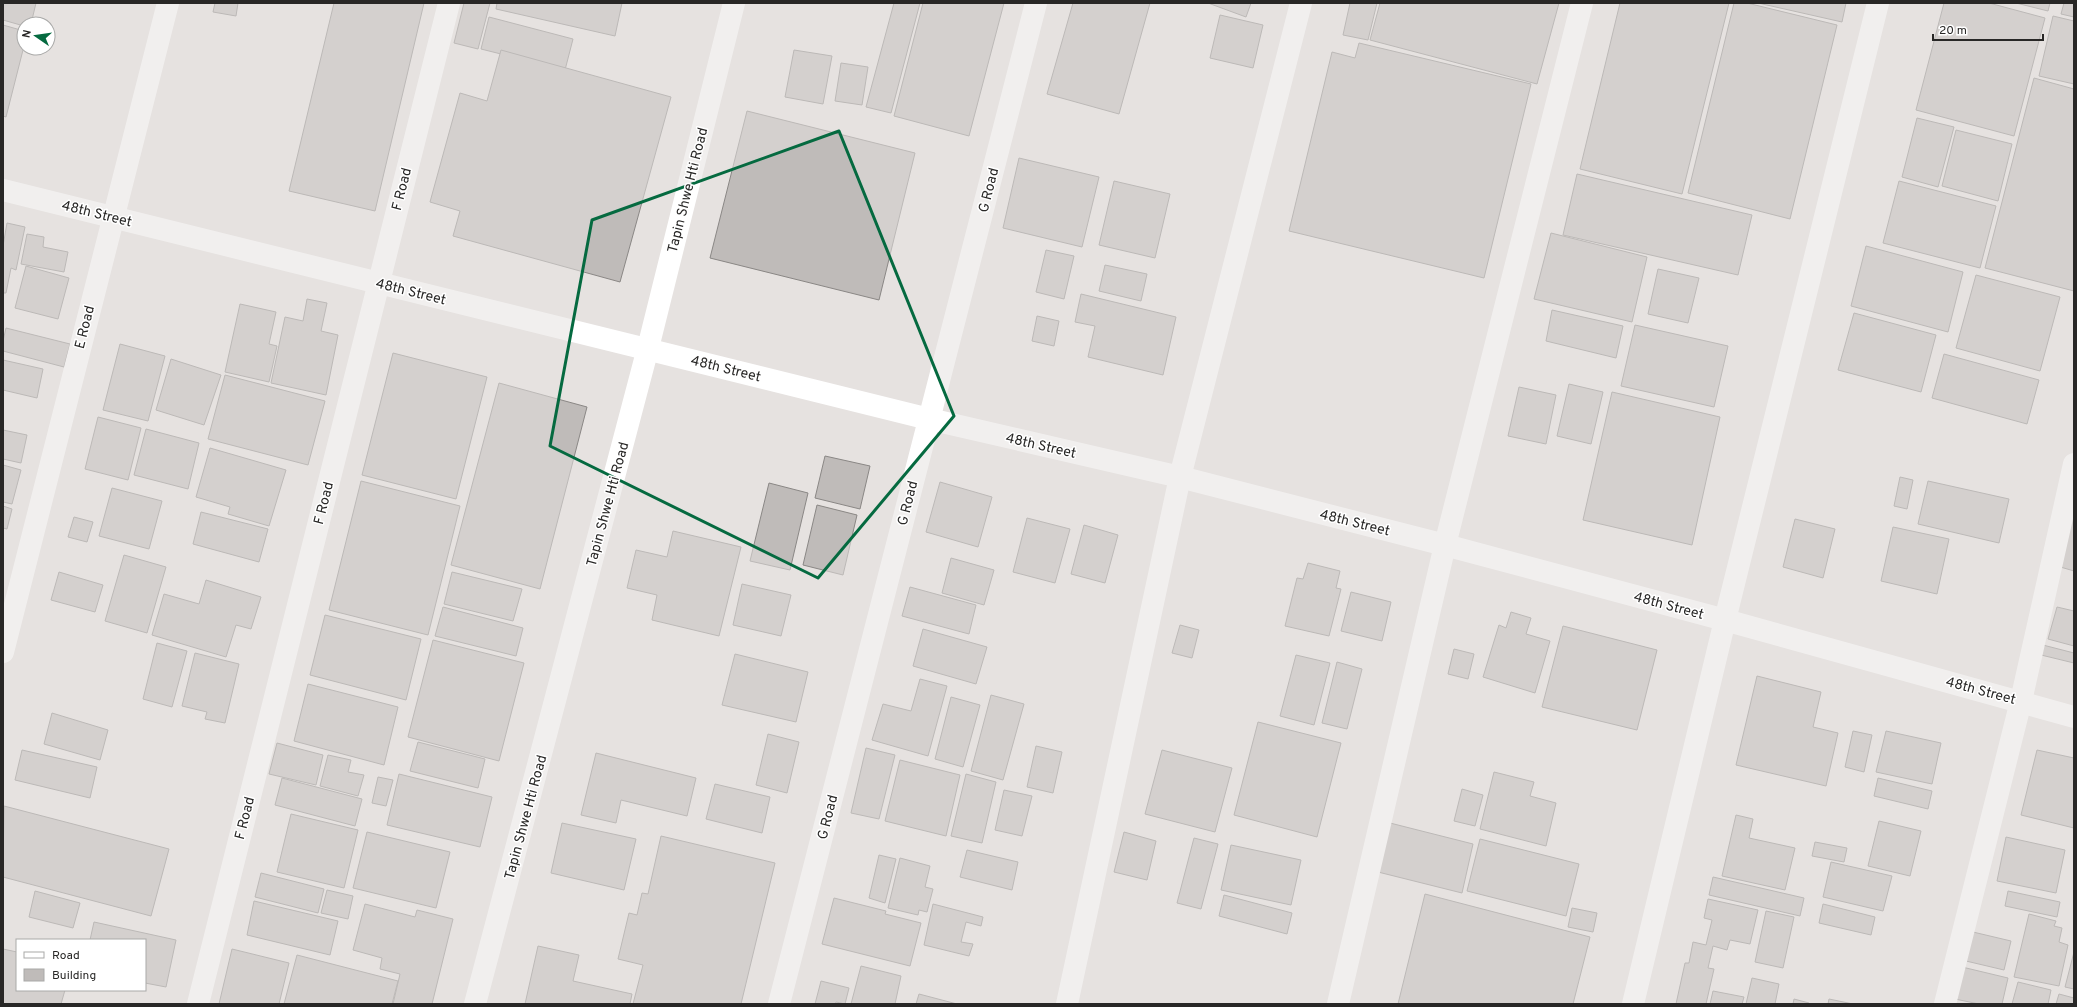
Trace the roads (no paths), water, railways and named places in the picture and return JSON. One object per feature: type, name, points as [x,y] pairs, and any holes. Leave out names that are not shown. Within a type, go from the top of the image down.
[{"type":"street","name":"E Road","points":[[3,652],[112,216],[168,3]]},
{"type":"street","name":"F Road","points":[[198,1004],[449,3]]},
{"type":"street","name":"Tapin Shwe Hti Road","points":[[476,1004],[648,348],[734,3]]},
{"type":"street","name":"G Road","points":[[779,1004],[1036,3]]},
{"type":"street","points":[[1067,1004],[1180,478],[1301,3]]},
{"type":"street","points":[[1338,1004],[1445,545],[1582,3]]},
{"type":"street","points":[[1633,1004],[1724,620],[1878,3]]},
{"type":"street","name":"48th Street","points":[[3,190],[648,348],[929,419],[1180,478],[1445,545],[2021,701],[2074,717]]},
{"type":"street","points":[[1945,1004],[2021,701],[2074,464]]}]
